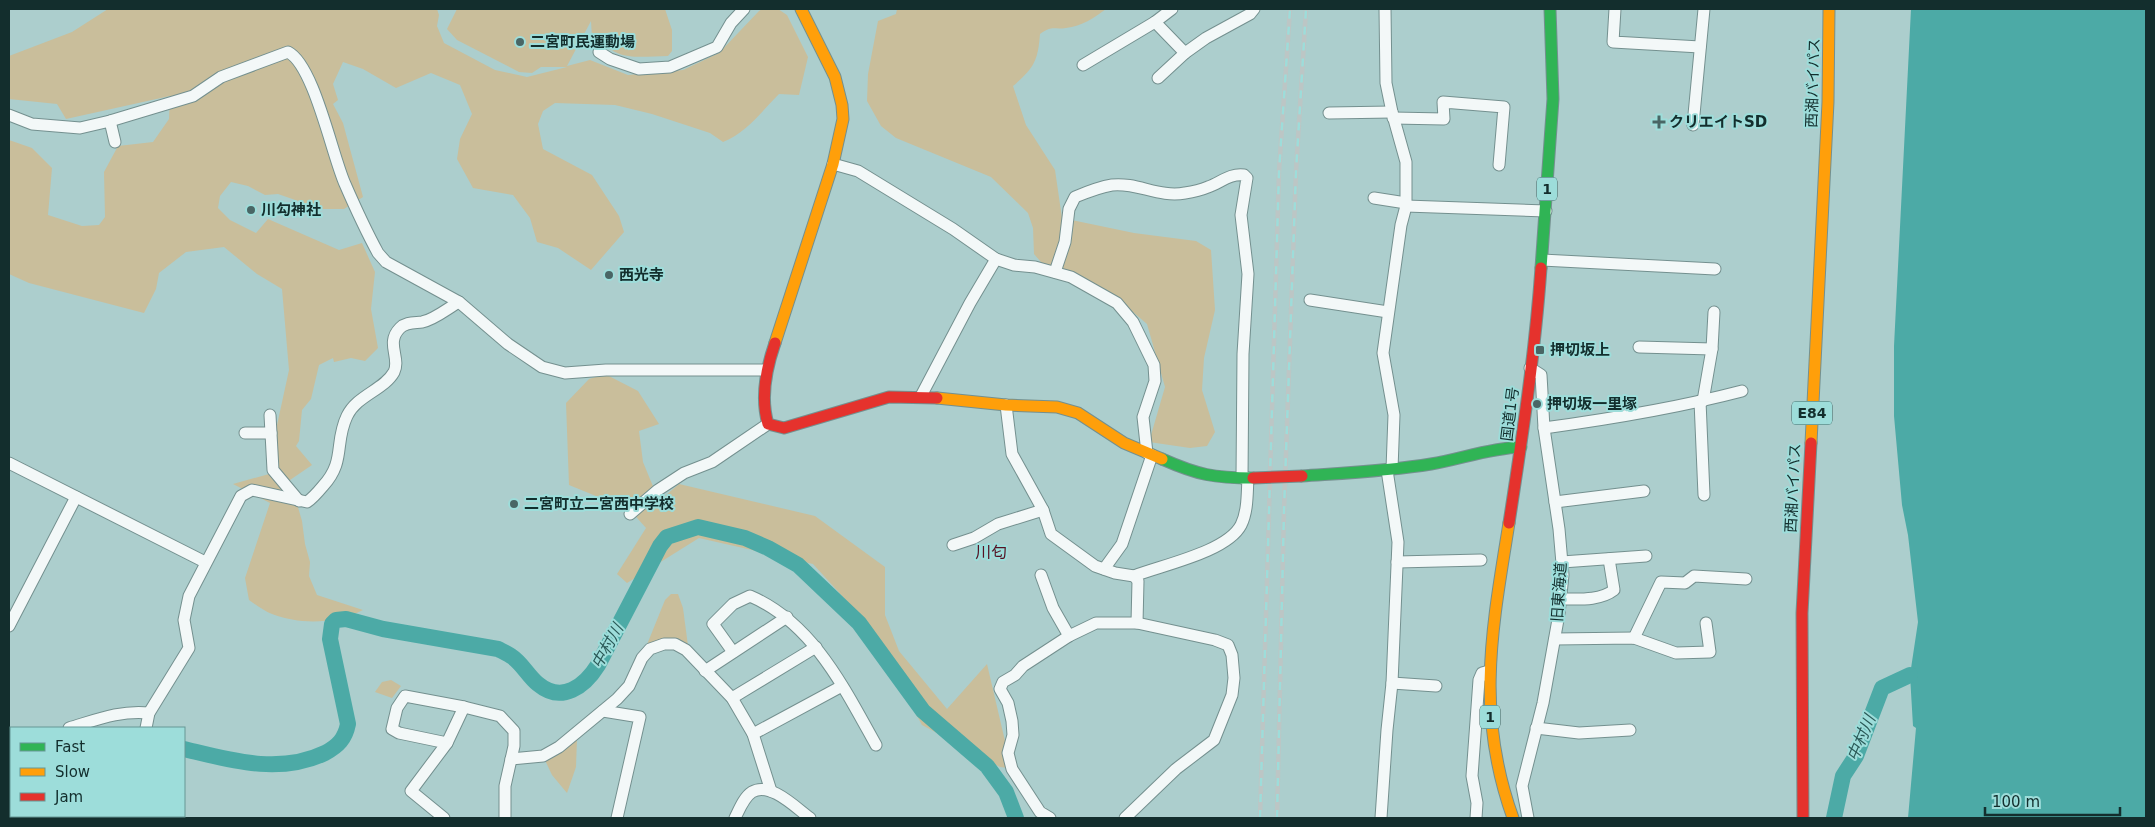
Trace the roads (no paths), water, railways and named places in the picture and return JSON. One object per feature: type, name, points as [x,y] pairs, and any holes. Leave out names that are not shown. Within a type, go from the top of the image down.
[{"type":"main road","points":[[801,9],[834,75],[841,96],[843,118],[840,139],[833,164],[766,370],[763,401],[765,420],[768,424],[784,428],[871,400],[889,397],[921,396],[1006,405],[1057,407],[1078,413],[1124,443],[1192,472],[1220,478],[1302,476],[1389,470],[1451,461],[1494,448],[1521,443]]},
{"type":"main road","name":"国道1号","points":[[1512,818],[1495,754],[1489,703],[1489,671],[1494,614],[1521,443],[1542,260],[1552,99],[1550,9]]},
{"type":"main road","name":"西湘バイパス","points":[[1817,9],[1817,38]]},
{"type":"main road","name":"西湘バイパス","points":[[1803,818],[1800,696],[1802,613],[1828,102],[1829,9]]},
{"type":"main road","points":[[1808,270],[1813,161]]},
{"type":"main road","points":[[1790,620],[1791,601]]},
{"type":"street","points":[[599,52],[610,59],[639,69],[670,67],[716,47],[731,23],[744,9]]},
{"type":"street","points":[[1083,65],[1155,22],[1172,9]]},
{"type":"street","points":[[1158,78],[1185,53],[1206,38],[1250,14],[1254,9]]},
{"type":"street","points":[[1381,818],[1392,683],[1398,542],[1389,470],[1394,416],[1383,353],[1401,226],[1406,205],[1406,162],[1392,115],[1386,83],[1385,9]]},
{"type":"street","points":[[1615,9],[1613,42],[1700,47]]},
{"type":"street","points":[[1693,125],[1704,9]]},
{"type":"street","points":[[1155,22],[1185,53]]},
{"type":"street","points":[[9,115],[32,124],[80,128],[193,96],[221,77],[288,52],[296,57],[312,86],[345,184],[378,253],[386,262],[459,302],[526,358],[542,367],[565,373],[606,370],[766,370]]},
{"type":"street","points":[[1328,113],[1444,119],[1442,102],[1504,107],[1499,165]]},
{"type":"street","points":[[110,121],[115,142]]},
{"type":"street","points":[[833,164],[858,171],[954,229],[996,259],[1014,265],[1034,266],[1071,277],[1117,303],[1137,330],[1154,365],[1154,381],[1143,418],[1150,454],[1122,544],[1104,569]]},
{"type":"street","points":[[1006,405],[1012,454],[1043,510],[1051,534],[1095,566],[1115,574],[1134,576],[1194,556],[1236,533],[1242,523],[1246,507],[1248,478],[1243,354],[1248,274],[1241,215],[1247,178],[1244,175],[1236,174],[1208,187],[1184,193],[1163,195],[1140,188],[1113,185],[1075,197],[1069,209],[1065,242],[1055,272]]},
{"type":"street","points":[[1374,198],[1406,205],[1546,211]]},
{"type":"street","points":[[921,396],[970,303],[996,259]]},
{"type":"street","points":[[1542,260],[1715,269]]},
{"type":"street","points":[[1310,300],[1388,312]]},
{"type":"street","points":[[72,727],[111,714],[136,712],[147,720],[189,648],[184,620],[189,596],[238,500],[244,493],[252,490],[299,501],[307,502],[312,499],[334,472],[343,425],[352,407],[359,399],[389,378],[394,371],[393,341],[398,330],[406,324],[424,322],[459,302]]},
{"type":"street","points":[[1704,495],[1701,401],[1712,349],[1714,312]]},
{"type":"street","points":[[1639,347],[1712,349]]},
{"type":"street","name":"旧東海道","points":[[1528,818],[1522,786],[1555,638],[1561,599],[1562,562],[1544,432],[1541,376],[1530,368]]},
{"type":"street","points":[[1521,443],[1544,432],[1742,391]]},
{"type":"street","points":[[270,415],[273,470],[299,501]]},
{"type":"street","points":[[630,514],[684,473],[712,462],[768,424]]},
{"type":"street","points":[[244,433],[271,433]]},
{"type":"street","points":[[9,463],[205,562]]},
{"type":"street","points":[[1555,502],[1644,491]]},
{"type":"street","points":[[9,626],[76,497]]},
{"type":"street","points":[[953,546],[974,538],[998,524],[1043,510]]},
{"type":"street","points":[[1562,562],[1646,556]]},
{"type":"street","points":[[1561,599],[1587,599],[1609,594],[1614,590],[1609,559]]},
{"type":"street","points":[[1397,562],[1481,560]]},
{"type":"street","points":[[1041,575],[1053,608],[1069,636]]},
{"type":"street","points":[[1134,576],[1138,581],[1137,623]]},
{"type":"street","points":[[1634,638],[1661,582],[1685,583],[1694,576],[1746,579]]},
{"type":"street","points":[[733,652],[713,624],[733,604],[750,596],[770,604],[787,617],[816,647],[842,686],[876,745]]},
{"type":"street","points":[[705,671],[787,617]]},
{"type":"street","points":[[1050,818],[1040,812],[1012,769],[1008,753],[1013,736],[1012,721],[1008,703],[1000,689],[1003,682],[1015,675],[1023,666],[1069,636],[1096,622],[1137,623],[1215,640],[1228,645],[1232,655],[1234,678],[1232,695],[1214,740],[1176,769],[1125,818]]},
{"type":"street","points":[[1555,638],[1634,638],[1676,653],[1710,652],[1706,623]]},
{"type":"street","points":[[511,759],[543,756],[559,747],[603,711],[629,686],[642,658],[650,649],[664,644],[675,644],[686,650],[732,698],[753,734],[771,791]]},
{"type":"street","points":[[732,698],[816,647]]},
{"type":"street","points":[[1476,818],[1477,803],[1472,776],[1479,680],[1482,673],[1489,671]]},
{"type":"street","points":[[1392,683],[1436,686]]},
{"type":"street","points":[[753,734],[842,686]]},
{"type":"street","points":[[447,743],[399,733],[392,729],[396,708],[405,696],[500,716],[514,731],[511,759],[505,786],[505,818]]},
{"type":"street","points":[[444,818],[410,791],[447,743],[464,707]]},
{"type":"street","points":[[603,711],[640,717],[617,818]]},
{"type":"street","points":[[1536,728],[1579,732],[1630,730]]},
{"type":"street","points":[[735,818],[751,792],[760,789],[771,791],[810,818]]},
{"type":"water","points":[[1911,9],[2146,9],[2146,818],[1908,818],[1916,728],[1913,726],[1910,675],[1918,622],[1908,535],[1902,505],[1894,416],[1894,346]]},
{"type":"waterway","name":"中村川","points":[[185,749],[237,761],[272,764],[308,760],[334,748],[343,738],[348,724],[330,639],[332,624],[336,620],[346,619],[383,629],[498,649],[515,659],[534,681],[547,690],[556,692],[572,690],[587,680],[598,665],[660,546],[667,537],[698,527],[745,538],[768,548],[798,565],[859,623],[923,711],[987,766],[1006,792],[1016,818]]},
{"type":"waterway","name":"中村川","points":[[1834,818],[1843,776],[1856,756],[1882,688],[1910,675]]},
{"type":"railway","points":[[1260,818],[1279,171],[1290,9]]},
{"type":"railway","points":[[1277,818],[1284,510],[1296,171],[1306,9]]},
{"type":"place","name":"二宮町民運動場","points":[[520,42]]},
{"type":"place","name":"クリエイトSD","points":[[1659,122]]},
{"type":"place","name":"川勾神社","points":[[251,210]]},
{"type":"place","name":"西光寺","points":[[609,275]]},
{"type":"place","name":"押切坂上","points":[[1540,350]]},
{"type":"place","name":"押切坂一里塚","points":[[1537,404]]},
{"type":"place","name":"二宮町立二宮西中学校","points":[[514,504]]},
{"type":"district","name":"川匂","points":[[991,552]]}]
